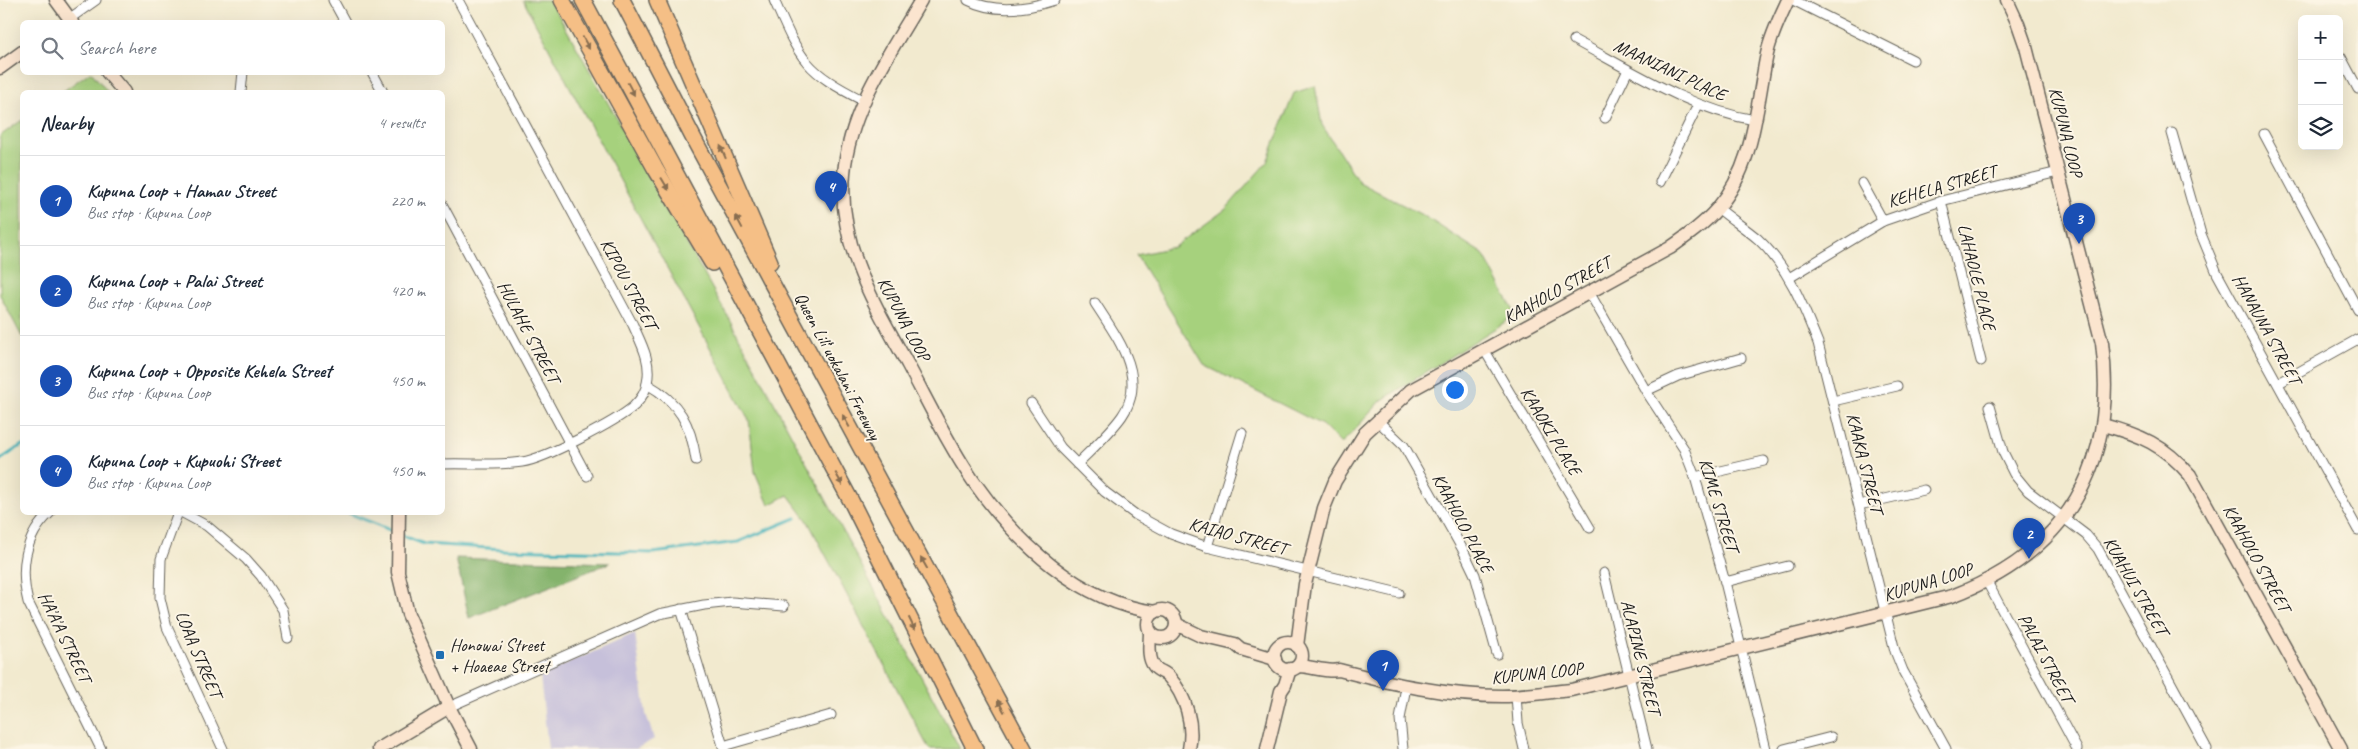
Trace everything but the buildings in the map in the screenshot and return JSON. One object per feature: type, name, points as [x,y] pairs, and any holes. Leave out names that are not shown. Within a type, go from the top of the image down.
[{"type":"highway","points":[[562,0],[655,168],[799,405]]},
{"type":"highway","points":[[583,0],[851,501],[974,749]]},
{"type":"highway","name":"Queen Liliʻuokalani Freeway","points":[[622,0],[1024,749]]},
{"type":"highway","points":[[657,0],[812,357]]},
{"type":"street","points":[[56,0],[68,20]]},
{"type":"street","points":[[70,20],[96,0]]},
{"type":"street","points":[[333,0],[344,20]]},
{"type":"street","name":"KIPOU STREET","points":[[458,0],[633,325],[647,361],[647,384]]},
{"type":"street","points":[[774,0],[796,48],[808,66],[831,85],[864,101]]},
{"type":"street","name":"KUPUNA LOOP","points":[[922,0],[864,101],[848,144],[844,173],[843,203],[847,233],[867,290],[974,481],[1008,524],[1047,562],[1071,579],[1106,599],[1155,612],[1163,610],[1171,613],[1170,632]]},
{"type":"street","points":[[968,0],[988,7],[1005,9],[1038,6],[1055,0]]},
{"type":"street","name":"KAAHOLO STREET","points":[[1267,749],[1281,690],[1279,685],[1288,656],[1324,508],[1335,482],[1359,440],[1377,420],[1411,390],[1670,248],[1690,234],[1718,208],[1735,183],[1745,163],[1768,52],[1775,27],[1788,0]]},
{"type":"street","points":[[1793,0],[1913,60]]},
{"type":"street","name":"KUPUNA LOOP","points":[[1106,599],[1109,604],[1149,628],[1201,636],[1235,644],[1241,649],[1288,656],[1333,671],[1339,670],[1406,687],[1467,695],[1516,695],[1571,690],[1885,614],[1952,596],[1987,582],[2010,569],[2035,549],[2063,518],[2076,499],[2090,470],[2103,425],[2106,375],[2102,343],[2026,47],[2007,0]]},
{"type":"street","name":"MAANIANI PLACE","points":[[1574,40],[1698,105],[1730,115],[1755,120]]},
{"type":"street","points":[[0,68],[20,53]]},
{"type":"street","points":[[2343,60],[2358,89]]},
{"type":"street","points":[[1605,118],[1628,70]]},
{"type":"street","points":[[110,75],[122,90]]},
{"type":"street","points":[[241,90],[243,75]]},
{"type":"street","points":[[374,75],[382,90]]},
{"type":"street","points":[[1660,182],[1698,105]]},
{"type":"street","name":"HANAUNA STREET","points":[[2172,133],[2201,234],[2217,273],[2358,530]]},
{"type":"street","points":[[2264,134],[2358,310]]},
{"type":"street","name":"KEHELA STREET","points":[[1789,278],[1883,221],[1941,200],[2058,172]]},
{"type":"street","points":[[1862,183],[1883,221]]},
{"type":"street","name":"LAHAOLE PLACE","points":[[1941,200],[1981,361]]},
{"type":"street","name":"KAAKA STREET","points":[[1718,208],[1758,240],[1789,278],[1804,308],[1818,343],[1885,614],[1903,671],[1946,749]]},
{"type":"street","name":"HULAHE STREET","points":[[445,210],[587,476]]},
{"type":"street","name":"KIME STREET","points":[[1589,292],[1646,391],[1684,450],[1695,477],[1725,582],[1766,749]]},
{"type":"street","points":[[1077,464],[1122,416],[1131,391],[1132,373],[1127,355],[1095,303]]},
{"type":"street","points":[[2279,383],[2358,339]]},
{"type":"street","name":"KAAOKI PLACE","points":[[1485,351],[1590,528]]},
{"type":"street","points":[[1646,391],[1678,376],[1741,358]]},
{"type":"street","points":[[445,464],[522,462],[548,455],[620,416],[634,405],[647,384],[667,396],[676,407],[693,437],[696,460]]},
{"type":"street","points":[[1833,401],[1897,386]]},
{"type":"street","name":"KAIAO STREET","points":[[1031,403],[1061,448],[1105,492],[1136,515],[1171,534],[1207,547],[1399,593]]},
{"type":"street","name":"KUAHUI STREET","points":[[1990,406],[2003,452],[2014,474],[2028,491],[2086,535],[2108,566],[2207,749]]},
{"type":"street","name":"KAAHOLO PLACE","points":[[1377,420],[1404,446],[1463,550],[1475,576],[1497,654]]},
{"type":"street","name":"KAAHOLO STREET","points":[[2103,425],[2132,432],[2149,440],[2164,449],[2190,475],[2341,749]]},
{"type":"street","points":[[1207,547],[1242,433]]},
{"type":"street","points":[[1695,477],[1764,461]]},
{"type":"street","points":[[1859,505],[1924,490]]},
{"type":"street","name":"HA'A'A STREET","points":[[49,515],[33,534],[26,552],[24,585],[28,602],[101,749]]},
{"type":"street","name":"LOAA STREET","points":[[179,515],[161,559],[160,598],[168,627],[223,749]]},
{"type":"street","points":[[186,515],[207,526],[246,559],[261,576],[283,610],[288,638]]},
{"type":"street","points":[[399,515],[398,552],[401,588],[408,614],[449,707],[471,749]]},
{"type":"street","points":[[1725,582],[1788,566]]},
{"type":"street","name":"ALAPINE STREET","points":[[1604,573],[1647,749]]},
{"type":"street","name":"PALAI STREET","points":[[1987,582],[2077,749]]},
{"type":"street","points":[[379,749],[449,707],[638,622],[681,609],[732,602],[784,606]]},
{"type":"street","points":[[681,609],[724,747],[831,715]]},
{"type":"street","points":[[1155,612],[1150,616],[1150,657],[1154,666],[1167,675],[1174,684],[1186,706],[1191,732],[1190,749]]},
{"type":"street","points":[[1158,669],[1157,651],[1170,632]]},
{"type":"street","points":[[1403,749],[1400,719],[1406,687]]},
{"type":"street","points":[[1516,695],[1518,723],[1524,749]]},
{"type":"street","points":[[1784,749],[1831,737]]},
{"type":"shaded area","points":[[635,633],[646,714],[654,739],[636,749],[548,749],[540,676]]},
{"type":"green space","points":[[523,0],[549,0],[558,14],[727,315],[960,749],[929,749],[807,520],[788,495],[769,505],[755,472],[749,420]]},
{"type":"green space","points":[[86,75],[94,75],[106,90],[65,90]]},
{"type":"green space","points":[[1315,86],[1322,125],[1359,182],[1424,216],[1483,254],[1516,315],[1382,400],[1341,444],[1322,425],[1204,365],[1136,255],[1174,247],[1226,209],[1267,162],[1294,93]]},
{"type":"green space","points":[[20,121],[20,333],[0,295],[0,136]]},
{"type":"green space","points":[[456,558],[610,563],[469,618]]},
{"type":"waterway","points":[[0,460],[20,446]]},
{"type":"waterway","points":[[353,515],[395,532]]},
{"type":"waterway","points":[[401,535],[424,544],[504,549],[653,553],[738,542],[796,518]]},
{"type":"place","name":"Kupuna Loop + Kupuohi Street","points":[[831,212]]},
{"type":"place","name":"Kupuna Loop + Opposite Kehela Street","points":[[2079,244]]},
{"type":"place","name":"Kupuna Loop + Palai Street","points":[[2029,559]]},
{"type":"place","name":"Honowai Street + Hoaeae Street","points":[[440,655]]},
{"type":"place","name":"Kupuna Loop + Hamau Street","points":[[1383,691]]}]
